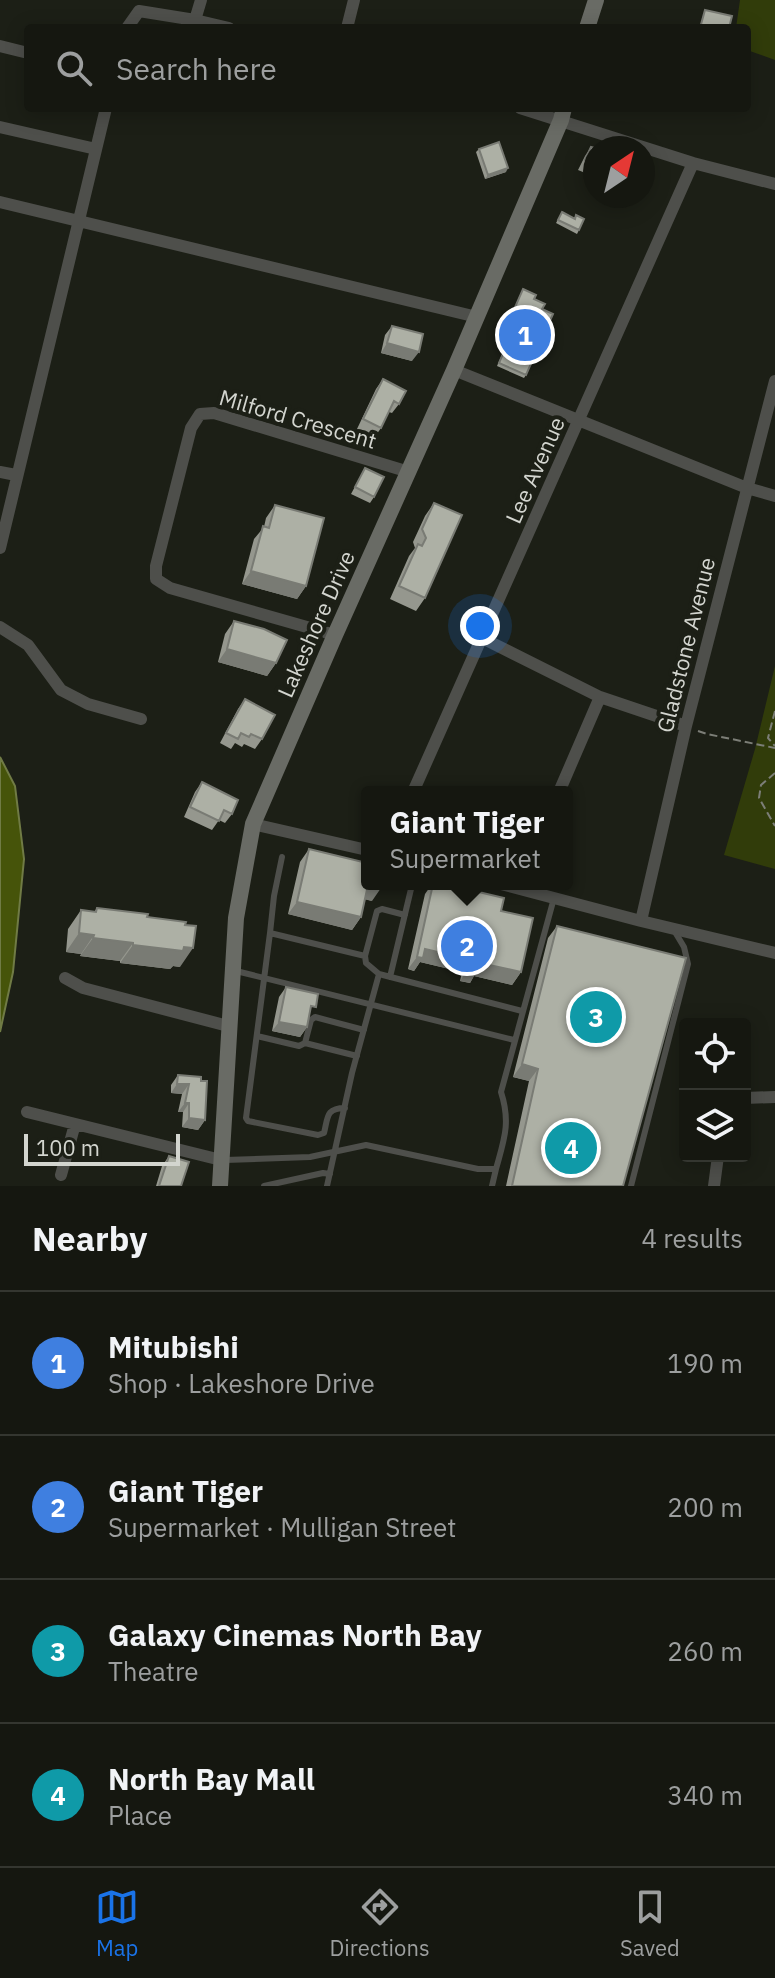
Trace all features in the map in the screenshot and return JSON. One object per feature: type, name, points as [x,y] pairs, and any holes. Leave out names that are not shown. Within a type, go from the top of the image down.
[{"type":"main road","points":[[588,24],[596,0]]},
{"type":"main road","name":"Lakeshore Drive","points":[[220,1186],[236,918],[253,824],[454,370],[562,114]]},
{"type":"street","points":[[195,20],[201,0]]},
{"type":"street","points":[[348,24],[354,0]]},
{"type":"street","points":[[129,24],[138,5],[212,24]]},
{"type":"street","points":[[0,46],[24,52]]},
{"type":"street","points":[[0,548],[105,112]]},
{"type":"street","points":[[562,114],[693,163],[775,184]]},
{"type":"street","points":[[0,127],[96,149]]},
{"type":"street","name":"Lee Avenue","points":[[416,786],[693,163]]},
{"type":"street","points":[[0,202],[477,317]]},
{"type":"street","points":[[454,370],[747,488],[775,496]]},
{"type":"street","name":"Gladstone Avenue","points":[[641,921],[686,726],[775,381]]},
{"type":"street","name":"Milford Crescent","points":[[335,635],[170,588],[156,579],[156,566],[191,428],[200,414],[214,413],[409,472]]},
{"type":"street","points":[[0,472],[16,475]]},
{"type":"street","points":[[0,627],[28,645],[61,690],[88,704],[141,719]]},
{"type":"street","points":[[482,638],[600,697],[686,726]]},
{"type":"street","points":[[562,786],[600,697]]},
{"type":"street","points":[[253,824],[361,849]]},
{"type":"street","points":[[530,890],[775,953]]},
{"type":"street","points":[[65,978],[83,988],[228,1026]]},
{"type":"street","points":[[751,1098],[775,1097]]},
{"type":"street","points":[[27,1112],[221,1160]]},
{"type":"street","points":[[61,1175],[75,1124]]},
{"type":"street","points":[[714,1186],[717,1162]]},
{"type":"lane","points":[[282,857],[274,896],[246,1118],[248,1121],[318,1135],[324,1133],[330,1111],[345,1108]]},
{"type":"lane","points":[[390,977],[411,890]]},
{"type":"lane","points":[[492,1186],[505,1136],[506,1110],[501,1092],[554,898]]},
{"type":"lane","points":[[405,915],[382,909],[377,911],[365,956],[366,963],[379,974],[522,1011]]},
{"type":"lane","points":[[631,1186],[688,964],[684,947],[673,928]]},
{"type":"lane","points":[[270,933],[365,956]]},
{"type":"lane","points":[[232,971],[514,1040]]},
{"type":"lane","points":[[327,1186],[379,974]]},
{"type":"lane","points":[[305,1043],[311,1020],[315,1017],[364,1030]]},
{"type":"lane","points":[[257,1036],[299,1046],[305,1043],[357,1056]]},
{"type":"lane","points":[[221,1160],[310,1157],[366,1145],[478,1169],[496,1169]]},
{"type":"lane","points":[[264,1186],[330,1174]]},
{"type":"path","points":[[775,711],[768,738],[775,747]]},
{"type":"path","points":[[686,726],[707,734],[775,747]]},
{"type":"path","points":[[775,773],[761,785],[759,798],[775,826]]},
{"type":"shaded area","points":[[740,0],[775,0],[775,60],[751,51],[751,24],[737,24]]},
{"type":"shaded area","points":[[775,666],[775,869],[724,855]]},
{"type":"shaded area","points":[[0,757],[15,786],[24,859],[13,972],[0,1032]]},
{"type":"building","points":[[705,10],[732,16],[730,24],[701,24]]},
{"type":"building","points":[[499,142],[508,168],[488,175],[479,149]]},
{"type":"building","points":[[562,212],[575,219],[576,215],[584,219],[579,230],[558,220]]},
{"type":"building","points":[[523,289],[536,295],[534,299],[545,304],[542,309],[553,314],[526,375],[499,363],[512,333],[505,330]]},
{"type":"building","points":[[392,326],[423,334],[419,352],[387,343]]},
{"type":"building","points":[[383,379],[406,391],[399,404],[394,401],[381,428],[363,419]]},
{"type":"building","points":[[365,468],[384,477],[374,497],[355,487]]},
{"type":"building","points":[[434,503],[462,515],[425,598],[399,586],[418,544],[422,546],[426,538],[422,529]]},
{"type":"building","points":[[275,505],[324,518],[306,586],[251,571],[263,526],[269,528]]},
{"type":"building","points":[[234,621],[264,629],[287,640],[276,663],[227,649]]},
{"type":"building","points":[[245,699],[275,715],[262,739],[241,733],[238,739],[226,733]]},
{"type":"building","points":[[202,782],[238,800],[232,814],[224,810],[219,821],[190,807]]},
{"type":"building","points":[[309,849],[361,862],[361,890],[367,890],[361,917],[297,902]]},
{"type":"building","points":[[432,890],[470,890],[504,898],[501,911],[533,918],[521,972],[480,963],[479,970],[469,968],[471,960],[425,949],[423,958],[417,957]]},
{"type":"building","points":[[97,908],[148,914],[147,917],[196,926],[193,948],[184,947],[183,951],[133,945],[79,933],[81,910],[96,912]]},
{"type":"building","points":[[557,926],[686,958],[623,1186],[512,1186],[538,1069],[522,1064]]},
{"type":"building","points":[[286,987],[318,994],[316,1007],[311,1006],[307,1027],[279,1022]]},
{"type":"building","points":[[178,1075],[201,1077],[201,1081],[207,1081],[205,1120],[189,1118],[189,1103],[185,1103],[189,1084],[177,1084]]},
{"type":"building","points":[[169,1156],[189,1162],[181,1186],[159,1186]]},
{"type":"place","name":"Mitubishi","points":[[525,335]]},
{"type":"place","name":"Giant Tiger","points":[[467,946]]},
{"type":"place","name":"Galaxy Cinemas North Bay","points":[[596,1017]]},
{"type":"place","name":"North Bay Mall","points":[[571,1148]]}]
